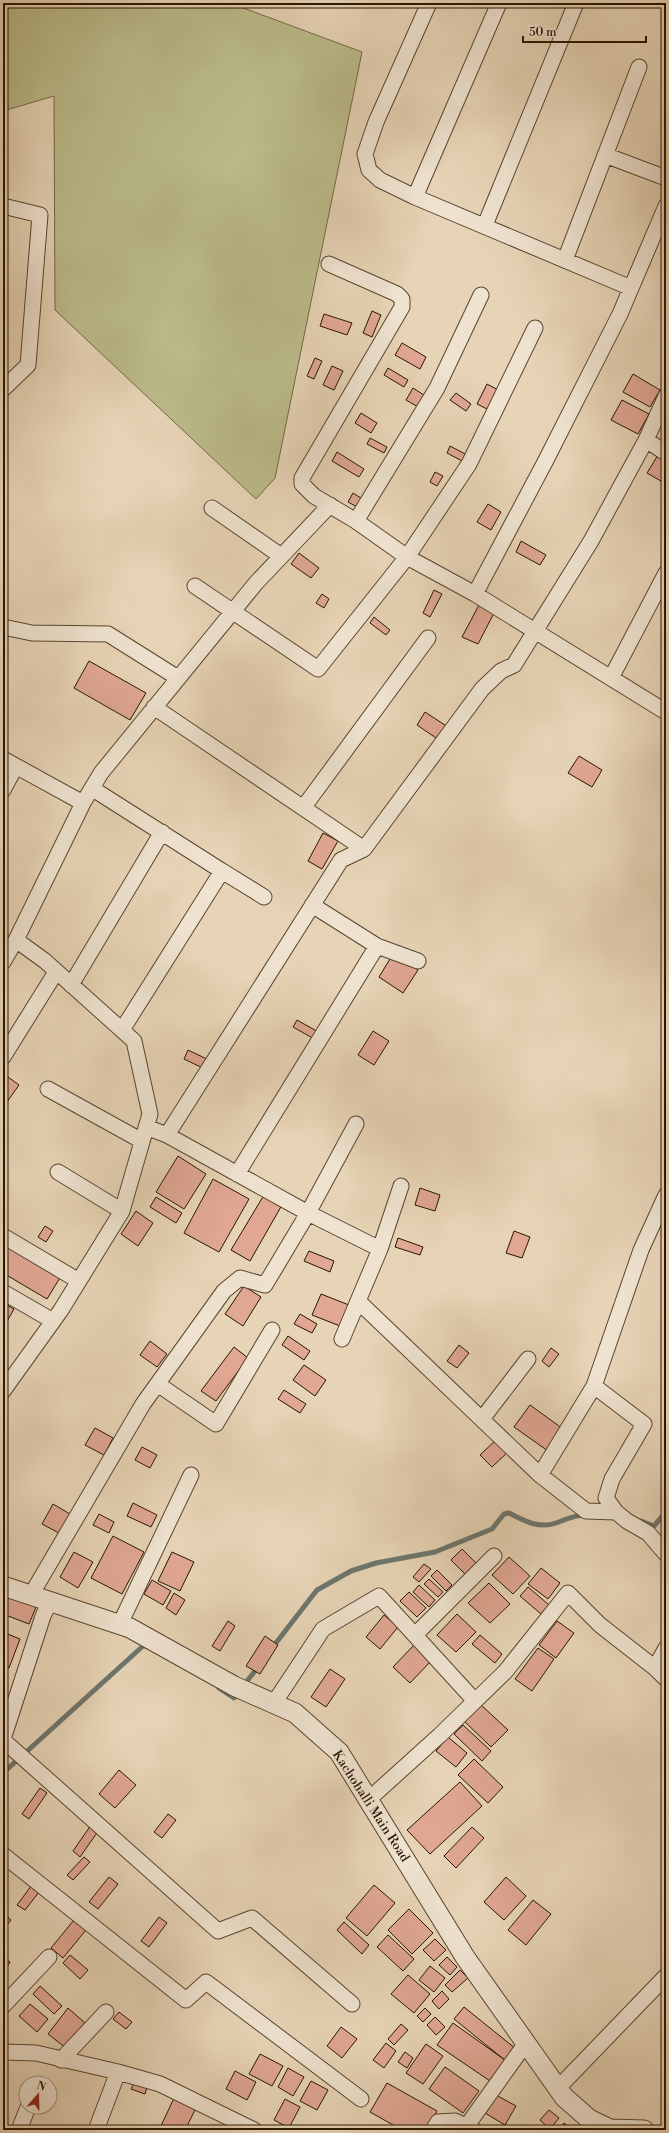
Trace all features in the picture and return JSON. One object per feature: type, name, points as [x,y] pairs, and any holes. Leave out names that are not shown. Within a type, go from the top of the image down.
[{"type":"street","points":[[429,3],[376,122],[365,154],[369,170],[380,180],[416,197],[631,288]]},
{"type":"street","points":[[416,197],[499,3]]},
{"type":"street","points":[[485,225],[576,3]]},
{"type":"street","points":[[565,260],[639,67]]},
{"type":"street","points":[[605,155],[666,178]]},
{"type":"street","points":[[3,206],[40,215],[28,365],[3,389]]},
{"type":"street","points":[[475,594],[545,462],[631,288],[666,206]]},
{"type":"street","points":[[329,264],[397,294],[402,300],[402,307],[302,478],[302,484],[307,490],[356,521],[407,557],[475,594],[666,712]]},
{"type":"street","points":[[356,521],[437,388],[481,295]]},
{"type":"street","points":[[195,586],[318,669],[407,557],[469,464],[535,328]]},
{"type":"street","points":[[167,1136],[341,860],[364,849],[482,689],[501,671],[514,665],[536,632],[591,541],[646,440],[666,396]]},
{"type":"street","points":[[646,440],[666,453]]},
{"type":"street","points":[[3,962],[16,940],[83,803],[93,789],[101,773],[232,612],[281,556],[330,505]]},
{"type":"street","points":[[212,508],[281,556]]},
{"type":"street","points":[[611,678],[666,573]]},
{"type":"street","points":[[3,627],[32,633],[108,634],[178,678]]},
{"type":"street","points":[[302,808],[428,638]]},
{"type":"street","points":[[154,707],[364,849]]},
{"type":"street","points":[[3,759],[83,803]]},
{"type":"street","points":[[3,790],[16,766]]},
{"type":"street","points":[[93,789],[264,897]]},
{"type":"street","points":[[71,985],[162,832]]},
{"type":"street","points":[[122,1030],[222,871]]},
{"type":"street","points":[[312,905],[377,946],[418,961]]},
{"type":"street","points":[[3,1391],[79,1281],[122,1211],[150,1114],[134,1041],[56,972],[16,940]]},
{"type":"street","points":[[237,1174],[377,946]]},
{"type":"street","points":[[3,1057],[56,972]]},
{"type":"street","points":[[48,1089],[144,1134],[167,1136],[308,1213],[380,1249]]},
{"type":"street","points":[[31,1595],[143,1404],[159,1385],[224,1291],[240,1278],[265,1285],[308,1213],[356,1124]]},
{"type":"street","points":[[58,1172],[122,1211]]},
{"type":"street","points":[[342,1339],[380,1249],[401,1186]]},
{"type":"street","points":[[540,1475],[594,1386],[642,1250],[666,1195]]},
{"type":"street","points":[[3,1236],[79,1281]]},
{"type":"street","points":[[3,1292],[53,1320]]},
{"type":"street","points":[[358,1301],[540,1475],[586,1511],[616,1512]]},
{"type":"street","points":[[159,1385],[216,1424],[272,1330]]},
{"type":"street","points":[[482,1419],[528,1359]]},
{"type":"street","points":[[594,1386],[644,1424],[612,1479],[606,1498],[616,1512],[627,1521],[648,1533],[666,1554]]},
{"type":"street","points":[[120,1624],[191,1475]]},
{"type":"street","points":[[415,1635],[494,1556]]},
{"type":"street","name":"Kachohalli Main Road","points":[[3,1586],[120,1624],[234,1686],[295,1713],[339,1752],[465,1957],[564,2097],[589,2120],[602,2128],[644,2130]]},
{"type":"street","points":[[368,1800],[476,1701],[505,1672],[568,1593],[600,1626],[666,1679]]},
{"type":"street","points":[[274,1703],[323,1629],[379,1596],[476,1701]]},
{"type":"street","points":[[50,1601],[40,1623],[3,1739],[218,1931],[252,1918],[352,2004]]},
{"type":"street","points":[[654,1668],[666,1648]]},
{"type":"street","points":[[3,1855],[186,2000],[206,1982],[361,2098]]},
{"type":"street","points":[[3,2006],[49,1957]]},
{"type":"street","points":[[558,2088],[666,1976]]},
{"type":"street","points":[[61,2060],[106,2012]]},
{"type":"street","points":[[433,2130],[438,2122],[455,2121],[470,2128],[526,2043]]},
{"type":"street","points":[[3,2052],[36,2054],[118,2072],[160,2084],[254,2130]]},
{"type":"street","points":[[96,2130],[118,2072]]},
{"type":"street","points":[[19,2130],[25,2115]]},
{"type":"green space","points":[[3,3],[230,3],[362,52],[275,478],[256,499],[55,310],[54,96],[3,111]]},
{"type":"building","points":[[372,311],[381,315],[372,337],[363,333]]},
{"type":"building","points":[[324,314],[352,323],[347,335],[320,326]]},
{"type":"building","points":[[402,343],[426,357],[420,369],[395,355]]},
{"type":"building","points":[[315,358],[322,361],[314,379],[307,376]]},
{"type":"building","points":[[332,366],[343,371],[334,390],[323,385]]},
{"type":"building","points":[[388,368],[408,380],[404,387],[384,375]]},
{"type":"building","points":[[633,374],[660,390],[650,407],[623,392]]},
{"type":"building","points":[[487,384],[502,392],[491,411],[477,404]]},
{"type":"building","points":[[413,388],[427,397],[420,408],[406,400]]},
{"type":"building","points":[[456,393],[471,404],[466,411],[450,400]]},
{"type":"building","points":[[622,400],[649,414],[638,434],[611,420]]},
{"type":"building","points":[[361,413],[377,423],[371,433],[355,423]]},
{"type":"building","points":[[370,438],[387,447],[384,453],[367,444]]},
{"type":"building","points":[[450,446],[467,455],[464,462],[447,453]]},
{"type":"building","points":[[337,452],[364,469],[359,477],[332,461]]},
{"type":"building","points":[[658,455],[666,460],[666,484],[647,473]]},
{"type":"building","points":[[435,472],[443,476],[437,486],[430,482]]},
{"type":"building","points":[[353,493],[364,500],[359,508],[348,502]]},
{"type":"building","points":[[488,504],[501,512],[491,530],[477,522]]},
{"type":"building","points":[[521,541],[546,555],[540,565],[516,552]]},
{"type":"building","points":[[299,553],[319,568],[311,578],[291,564]]},
{"type":"building","points":[[434,590],[442,594],[430,617],[423,613]]},
{"type":"building","points":[[322,594],[329,599],[324,608],[316,603]]},
{"type":"building","points":[[479,605],[494,613],[478,644],[462,637]]},
{"type":"building","points":[[374,617],[390,630],[386,635],[370,623]]},
{"type":"building","points":[[89,661],[146,693],[130,720],[74,688]]},
{"type":"building","points":[[425,712],[451,729],[442,742],[417,725]]},
{"type":"building","points":[[579,756],[602,770],[592,787],[568,773]]},
{"type":"building","points":[[323,833],[338,841],[322,869],[308,861]]},
{"type":"building","points":[[393,954],[418,970],[403,993],[379,977]]},
{"type":"building","points":[[297,1020],[320,1033],[316,1040],[293,1027]]},
{"type":"building","points":[[373,1031],[389,1041],[374,1065],[358,1055]]},
{"type":"building","points":[[188,1050],[211,1061],[207,1070],[184,1059]]},
{"type":"building","points":[[8,1077],[19,1085],[7,1102],[3,1099],[3,1084]]},
{"type":"building","points":[[178,1156],[206,1174],[184,1209],[156,1192]]},
{"type":"building","points":[[213,1179],[249,1199],[219,1252],[184,1233]]},
{"type":"building","points":[[420,1188],[440,1195],[435,1211],[415,1205]]},
{"type":"building","points":[[264,1195],[282,1205],[250,1261],[231,1250]]},
{"type":"building","points":[[156,1197],[182,1213],[176,1223],[150,1207]]},
{"type":"building","points":[[136,1211],[153,1223],[138,1246],[121,1234]]},
{"type":"building","points":[[45,1226],[53,1231],[46,1242],[38,1237]]},
{"type":"building","points":[[514,1231],[530,1237],[522,1258],[506,1253]]},
{"type":"building","points":[[398,1238],[423,1247],[420,1255],[395,1247]]},
{"type":"building","points":[[9,1245],[61,1276],[47,1299],[3,1273],[3,1256]]},
{"type":"building","points":[[309,1251],[334,1261],[330,1272],[304,1261]]},
{"type":"building","points":[[244,1286],[261,1297],[243,1326],[225,1314]]},
{"type":"building","points":[[321,1294],[349,1305],[340,1326],[312,1315]]},
{"type":"building","points":[[3,1303],[14,1309],[3,1328]]},
{"type":"building","points":[[300,1314],[317,1324],[312,1333],[294,1324]]},
{"type":"building","points":[[288,1336],[310,1351],[304,1360],[282,1345]]},
{"type":"building","points":[[150,1341],[167,1354],[157,1367],[140,1355]]},
{"type":"building","points":[[459,1345],[469,1353],[457,1368],[447,1361]]},
{"type":"building","points":[[234,1347],[248,1358],[216,1401],[201,1391]]},
{"type":"building","points":[[551,1348],[559,1354],[549,1367],[542,1361]]},
{"type":"building","points":[[304,1365],[326,1380],[315,1396],[293,1380]]},
{"type":"building","points":[[284,1390],[306,1404],[300,1413],[278,1399]]},
{"type":"building","points":[[530,1405],[563,1429],[548,1451],[514,1427]]},
{"type":"building","points":[[95,1428],[113,1438],[104,1455],[85,1445]]},
{"type":"building","points":[[498,1438],[510,1450],[492,1467],[480,1455]]},
{"type":"building","points":[[142,1447],[157,1455],[150,1468],[135,1460]]},
{"type":"building","points":[[133,1503],[157,1515],[151,1527],[127,1516]]},
{"type":"building","points":[[53,1504],[70,1514],[59,1533],[42,1524]]},
{"type":"building","points":[[99,1514],[114,1522],[109,1533],[93,1525]]},
{"type":"building","points":[[113,1536],[144,1552],[122,1594],[91,1578]]},
{"type":"building","points":[[462,1549],[476,1563],[465,1574],[451,1560]]},
{"type":"building","points":[[74,1552],[93,1562],[78,1588],[60,1577]]},
{"type":"building","points":[[172,1552],[194,1562],[180,1591],[158,1581]]},
{"type":"building","points":[[509,1557],[530,1576],[513,1594],[492,1575]]},
{"type":"building","points":[[424,1564],[431,1569],[419,1582],[413,1577]]},
{"type":"building","points":[[541,1568],[560,1583],[548,1599],[528,1584]]},
{"type":"building","points":[[437,1570],[452,1585],[446,1591],[431,1576]]},
{"type":"building","points":[[429,1579],[443,1592],[438,1597],[424,1584]]},
{"type":"building","points":[[152,1580],[171,1591],[163,1605],[144,1594]]},
{"type":"building","points":[[489,1583],[510,1604],[490,1623],[468,1603]]},
{"type":"building","points":[[419,1585],[435,1600],[429,1607],[413,1592]]},
{"type":"building","points":[[528,1587],[549,1605],[541,1614],[520,1596]]},
{"type":"building","points":[[409,1592],[426,1608],[417,1617],[400,1601]]},
{"type":"building","points":[[174,1593],[185,1600],[176,1615],[166,1608]]},
{"type":"building","points":[[6,1595],[36,1607],[29,1624],[3,1614],[3,1603]]},
{"type":"building","points":[[457,1614],[476,1632],[456,1652],[437,1635]]},
{"type":"building","points":[[384,1615],[398,1627],[380,1649],[366,1637]]},
{"type":"building","points":[[228,1621],[235,1626],[220,1651],[212,1646]]},
{"type":"building","points":[[557,1621],[574,1633],[556,1658],[539,1645]]},
{"type":"building","points":[[3,1632],[20,1639],[9,1668],[3,1666]]},
{"type":"building","points":[[480,1635],[502,1654],[495,1663],[472,1644]]},
{"type":"building","points":[[265,1636],[278,1645],[260,1674],[246,1666]]},
{"type":"building","points":[[414,1645],[431,1661],[410,1683],[393,1667]]},
{"type":"building","points":[[538,1648],[554,1659],[532,1691],[515,1679]]},
{"type":"building","points":[[330,1669],[345,1679],[326,1707],[311,1697]]},
{"type":"building","points":[[480,1704],[508,1730],[491,1747],[464,1721]]},
{"type":"building","points":[[463,1725],[491,1751],[482,1761],[454,1734]]},
{"type":"building","points":[[448,1737],[467,1753],[456,1767],[436,1751]]},
{"type":"building","points":[[474,1759],[503,1787],[488,1803],[458,1775]]},
{"type":"building","points":[[119,1770],[136,1785],[115,1808],[99,1794]]},
{"type":"building","points":[[460,1782],[482,1806],[430,1854],[407,1830]]},
{"type":"building","points":[[40,1788],[47,1793],[29,1819],[22,1814]]},
{"type":"building","points":[[168,1814],[176,1820],[162,1838],[154,1832]]},
{"type":"building","points":[[91,1825],[99,1830],[80,1857],[73,1851]]},
{"type":"building","points":[[472,1827],[484,1838],[456,1868],[444,1856]]},
{"type":"building","points":[[84,1857],[90,1862],[73,1880],[67,1875]]},
{"type":"building","points":[[109,1877],[118,1884],[98,1909],[89,1902]]},
{"type":"building","points":[[506,1877],[526,1896],[504,1920],[484,1902]]},
{"type":"building","points":[[35,1881],[43,1887],[25,1910],[17,1905]]},
{"type":"building","points":[[374,1885],[395,1903],[367,1936],[346,1918]]},
{"type":"building","points":[[533,1900],[551,1914],[526,1945],[508,1930]]},
{"type":"building","points":[[409,1909],[433,1933],[412,1954],[388,1930]]},
{"type":"building","points":[[3,1913],[11,1920],[5,1927],[3,1926]]},
{"type":"building","points":[[159,1917],[167,1923],[149,1947],[141,1941]]},
{"type":"building","points":[[74,1920],[86,1930],[63,1958],[51,1948]]},
{"type":"building","points":[[344,1922],[369,1945],[362,1954],[337,1930]]},
{"type":"building","points":[[388,1935],[414,1959],[403,1971],[377,1947]]},
{"type":"building","points":[[435,1939],[446,1950],[434,1961],[423,1950]]},
{"type":"building","points":[[70,1955],[88,1970],[80,1979],[63,1963]]},
{"type":"building","points":[[447,1957],[457,1967],[450,1975],[439,1965]]},
{"type":"building","points":[[4,1958],[10,1962],[3,1973],[3,1960]]},
{"type":"building","points":[[430,1966],[445,1978],[434,1992],[419,1980]]},
{"type":"building","points":[[460,1970],[468,1978],[452,1992],[445,1985]]},
{"type":"building","points":[[408,1975],[430,1994],[414,2013],[391,1994]]},
{"type":"building","points":[[40,1986],[62,2006],[54,2014],[33,1994]]},
{"type":"building","points":[[442,1991],[449,1999],[439,2009],[432,2001]]},
{"type":"building","points":[[30,2004],[48,2019],[37,2032],[19,2016]]},
{"type":"building","points":[[464,2007],[516,2049],[506,2061],[454,2019]]},
{"type":"building","points":[[68,2008],[85,2023],[66,2048],[48,2034]]},
{"type":"building","points":[[425,2008],[431,2014],[423,2022],[417,2016]]},
{"type":"building","points":[[119,2012],[132,2022],[126,2029],[113,2019]]},
{"type":"building","points":[[435,2017],[445,2027],[436,2035],[427,2025]]},
{"type":"building","points":[[453,2023],[505,2060],[490,2081],[437,2045]]},
{"type":"building","points":[[401,2024],[408,2030],[394,2045],[388,2039]]},
{"type":"building","points":[[341,2027],[357,2039],[342,2058],[327,2046]]},
{"type":"building","points":[[386,2043],[396,2051],[384,2068],[373,2060]]},
{"type":"building","points":[[426,2044],[443,2056],[423,2084],[406,2073]]},
{"type":"building","points":[[405,2052],[413,2058],[407,2068],[398,2062]]},
{"type":"building","points":[[260,2054],[283,2066],[272,2086],[249,2074]]},
{"type":"building","points":[[445,2067],[479,2091],[463,2113],[429,2089]]},
{"type":"building","points":[[288,2068],[304,2077],[293,2096],[278,2087]]},
{"type":"building","points":[[235,2071],[256,2082],[247,2100],[226,2089]]},
{"type":"building","points":[[311,2081],[328,2090],[317,2110],[300,2101]]},
{"type":"building","points":[[134,2083],[147,2087],[145,2094],[131,2089]]},
{"type":"building","points":[[387,2083],[437,2111],[427,2130],[402,2130],[370,2112]]},
{"type":"building","points":[[496,2095],[516,2106],[505,2125],[485,2113]]},
{"type":"building","points":[[175,2096],[197,2106],[185,2130],[159,2130]]},
{"type":"building","points":[[285,2099],[300,2107],[289,2128],[274,2120]]},
{"type":"building","points":[[549,2110],[559,2118],[550,2129],[540,2120]]},
{"type":"building","points":[[564,2123],[573,2130],[559,2130]]},
{"type":"waterway","points":[[641,1521],[654,1526],[666,1512]]},
{"type":"waterway","points":[[272,1648],[317,1590],[351,1571],[376,1563],[435,1552],[492,1529],[504,1514],[509,1513],[538,1525],[550,1525],[574,1516],[586,1515]]},
{"type":"waterway","points":[[3,1773],[143,1646],[149,1646]]},
{"type":"waterway","points":[[243,1686],[259,1666]]},
{"type":"waterway","points":[[219,1688],[234,1698],[238,1693]]}]
